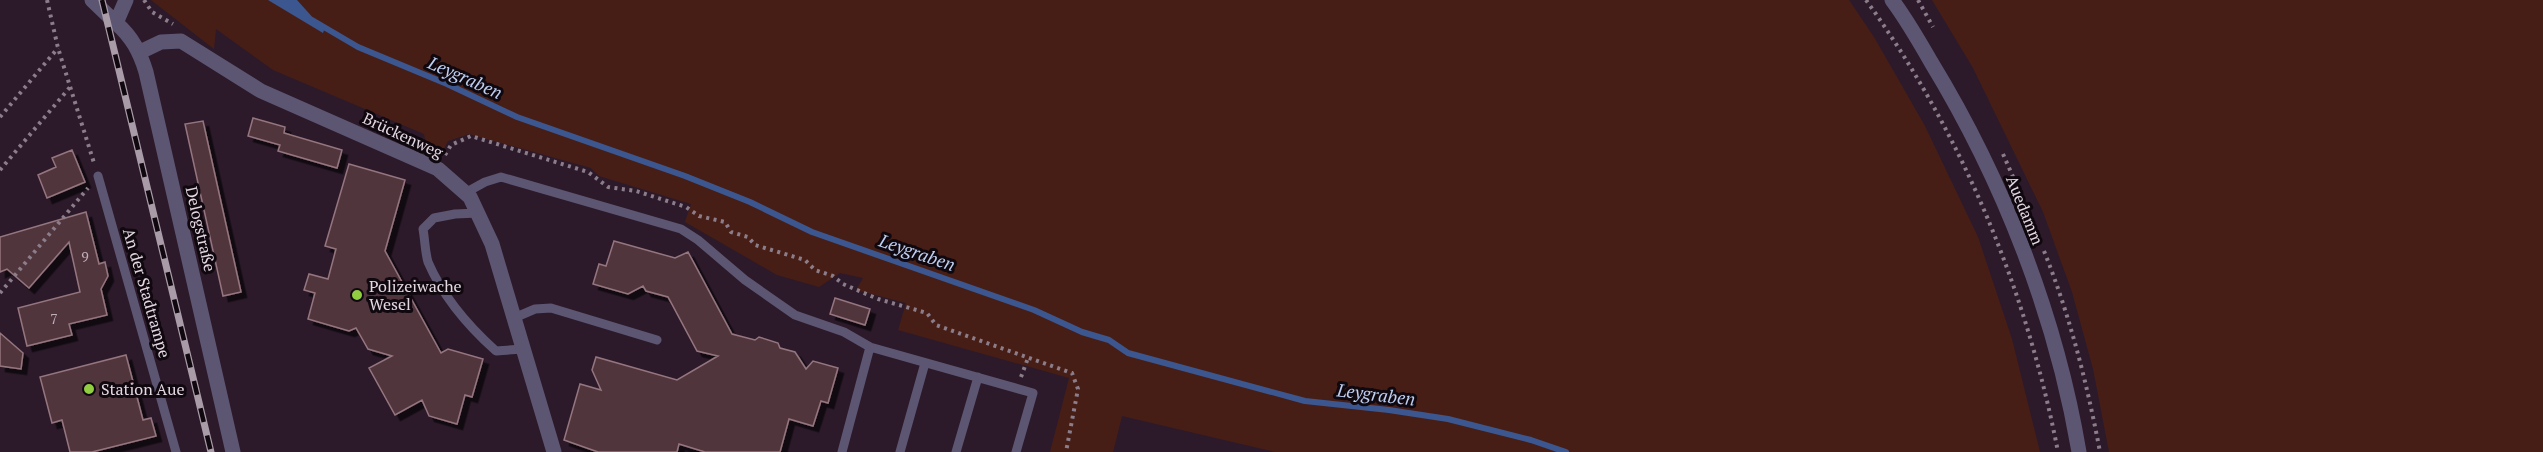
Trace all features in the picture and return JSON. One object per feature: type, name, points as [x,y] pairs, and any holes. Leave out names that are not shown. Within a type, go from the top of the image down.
[{"type":"street","name":"Delogstraße","points":[[92,0],[128,34],[140,52],[233,452]]},
{"type":"street","points":[[116,23],[126,0]]},
{"type":"street","name":"Auedamm","points":[[1892,0],[1958,105],[2004,204],[2039,296],[2070,397],[2079,452]]},
{"type":"street","points":[[140,52],[161,42],[181,41]]},
{"type":"street","name":"Brückenweg","points":[[181,41],[261,91],[438,169],[465,193],[478,213],[492,244],[554,452]]},
{"type":"lane","name":"An der Stadtrampe","points":[[98,176],[176,452]]},
{"type":"lane","points":[[465,193],[485,182],[501,177],[681,229],[698,240],[745,280],[795,315],[844,332],[870,347],[1033,393],[1016,452]]},
{"type":"lane","points":[[478,213],[434,218],[423,230],[428,260],[450,301],[473,330],[496,351],[523,349]]},
{"type":"lane","points":[[514,318],[535,309],[551,308],[657,339]]},
{"type":"lane","points":[[842,452],[870,347]]},
{"type":"lane","points":[[900,452],[925,363]]},
{"type":"lane","points":[[956,452],[978,377]]},
{"type":"path","points":[[0,293],[98,176],[58,48],[47,0]]},
{"type":"path","points":[[144,0],[152,12],[176,25],[181,41]]},
{"type":"path","points":[[1866,0],[1941,118],[1986,213],[2020,305],[2049,404],[2058,452]]},
{"type":"path","points":[[0,117],[58,48]]},
{"type":"path","points":[[0,170],[71,85]]},
{"type":"path","points":[[438,169],[451,145],[471,136],[588,172],[608,187],[636,191],[686,207],[699,216],[725,222],[731,232],[748,237],[755,245],[805,260],[815,270],[833,276],[843,285],[878,299],[927,313],[936,325],[1072,373],[1078,389],[1066,452]]},
{"type":"path","points":[[1021,378],[1028,358]]},
{"type":"shaded area","points":[[151,0],[1849,0],[1874,37],[1925,126],[1978,237],[2012,339],[2040,452],[1275,452],[1122,416],[1113,452],[1050,452],[1069,378],[898,330],[906,303],[856,290],[863,278],[840,273],[819,287],[777,275],[685,222],[691,204],[599,176],[591,168],[469,134],[448,141],[439,159],[427,154],[424,134],[273,70],[216,29],[214,49]]},
{"type":"shaded area","points":[[1932,0],[2543,0],[2543,452],[2109,452],[2093,369],[2072,292],[2043,212],[1973,68]]},
{"type":"water","points":[[268,0],[297,0],[324,30],[323,33]]},
{"type":"building","points":[[253,118],[285,127],[284,133],[342,150],[337,168],[278,151],[280,145],[248,136]]},
{"type":"building","points":[[203,121],[241,292],[223,296],[185,124]]},
{"type":"building","points":[[72,150],[85,182],[47,198],[38,175],[56,167],[52,158]]},
{"type":"building","name":"Polizeiwache Wesel","points":[[349,164],[405,180],[385,251],[441,353],[448,349],[483,359],[472,397],[465,395],[457,424],[429,416],[422,400],[395,415],[369,368],[392,356],[368,349],[356,328],[349,331],[308,319],[315,293],[304,290],[309,274],[328,279],[336,249],[325,246]]},
{"type":"building","points":[[86,212],[99,264],[105,262],[108,276],[101,289],[107,315],[69,324],[72,335],[27,346],[18,308],[80,292],[69,242],[29,288],[7,269],[0,272],[0,237]]},
{"type":"building","points":[[614,241],[675,258],[688,252],[732,334],[755,340],[759,337],[778,343],[780,348],[795,352],[806,369],[813,361],[838,368],[828,403],[821,401],[813,426],[789,419],[780,452],[705,452],[679,444],[677,452],[598,452],[564,440],[580,384],[601,390],[592,370],[596,357],[677,380],[718,356],[697,351],[668,297],[646,291],[643,286],[628,294],[593,284],[599,264],[606,266]]},
{"type":"building","points":[[835,298],[870,309],[865,325],[830,314]]},
{"type":"building","points":[[0,333],[23,353],[21,369],[0,366]]},
{"type":"building","points":[[126,355],[143,420],[151,418],[156,436],[92,452],[70,452],[62,420],[52,423],[40,377]]},
{"type":"waterway","name":"Leygraben","points":[[312,20],[358,47],[447,84],[517,117],[685,176],[750,202],[812,232],[1034,310],[1082,332],[1109,340],[1128,353],[1305,401],[1448,419],[1531,440],[1566,452]]},
{"type":"railway","points":[[102,0],[211,452]]},
{"type":"place","name":"Polizeiwache Wesel","points":[[357,295]]},
{"type":"place","name":"Station Aue","points":[[89,389]]}]
